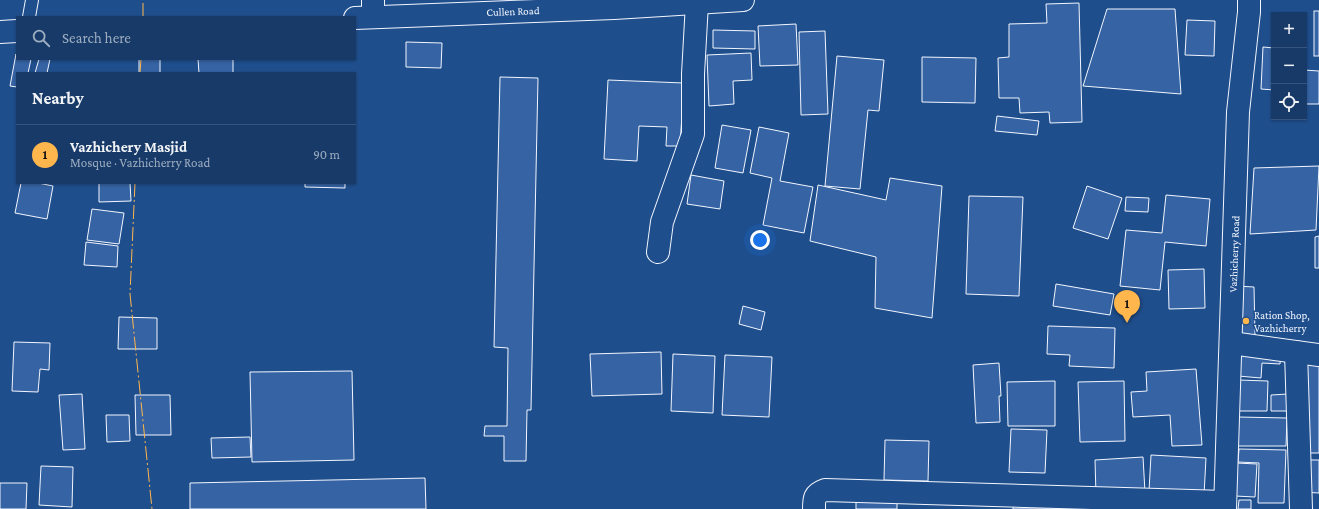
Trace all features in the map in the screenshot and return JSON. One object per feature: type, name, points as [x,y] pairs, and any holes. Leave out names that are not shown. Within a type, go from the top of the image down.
[{"type":"street","name":"Cullen Road","points":[[367,11],[614,8],[743,0]]},
{"type":"street","name":"Vazhicherry Road","points":[[1225,505],[1238,112],[1249,0]]},
{"type":"street","points":[[658,252],[662,222],[693,134],[693,74],[697,3]]},
{"type":"street","points":[[0,32],[16,31]]},
{"type":"street","points":[[1231,343],[1319,355]]},
{"type":"street","points":[[1296,352],[1301,509]]},
{"type":"street","points":[[814,509],[814,499],[818,492],[825,490],[1225,505]]},
{"type":"lane","points":[[29,16],[32,0]]},
{"type":"building","points":[[1079,3],[1082,122],[1050,123],[1049,112],[1020,113],[1019,98],[999,98],[998,58],[1009,57],[1009,24],[1047,23],[1046,4]]},
{"type":"building","points":[[1107,9],[1175,9],[1181,94],[1083,86]]},
{"type":"building","points":[[1314,11],[1319,11],[1319,56],[1314,56]]},
{"type":"building","points":[[1187,20],[1215,21],[1214,56],[1185,55]]},
{"type":"building","points":[[796,24],[798,65],[760,66],[758,26]]},
{"type":"building","points":[[713,30],[755,31],[755,49],[713,48]]},
{"type":"building","points":[[825,31],[828,114],[801,115],[799,32]]},
{"type":"building","points":[[406,42],[442,43],[441,68],[406,67]]},
{"type":"building","points":[[1263,47],[1271,48],[1271,90],[1261,89]]},
{"type":"building","points":[[751,53],[752,80],[733,81],[734,104],[709,106],[707,55]]},
{"type":"building","points":[[16,54],[16,60],[31,60],[28,72],[16,72],[16,87],[10,86]]},
{"type":"building","points":[[837,56],[884,60],[879,111],[868,110],[860,189],[825,186]]},
{"type":"building","points":[[922,57],[976,58],[975,103],[922,102]]},
{"type":"building","points":[[39,60],[50,60],[47,72],[35,72]]},
{"type":"building","points":[[139,60],[160,60],[160,72],[139,72]]},
{"type":"building","points":[[198,60],[233,60],[233,72],[199,72]]},
{"type":"building","points":[[1307,70],[1319,71],[1319,104],[1307,104]]},
{"type":"building","points":[[500,77],[538,78],[531,410],[527,410],[526,461],[504,461],[504,436],[484,436],[485,426],[507,426],[508,348],[494,347]]},
{"type":"building","points":[[608,80],[684,83],[680,146],[666,146],[667,127],[639,126],[637,161],[604,159]]},
{"type":"building","points":[[997,116],[1039,121],[1037,135],[995,131]]},
{"type":"building","points":[[722,125],[751,130],[743,173],[715,168]]},
{"type":"building","points":[[759,127],[789,133],[780,181],[813,187],[804,233],[763,225],[772,178],[750,173]]},
{"type":"building","points":[[1319,166],[1316,230],[1250,234],[1254,168]]},
{"type":"building","points":[[691,175],[724,181],[720,209],[687,204]]},
{"type":"building","points":[[890,178],[942,186],[932,318],[875,308],[876,257],[810,241],[818,185],[886,200]]},
{"type":"building","points":[[21,184],[43,184],[53,186],[47,219],[15,213]]},
{"type":"building","points":[[99,184],[130,184],[131,201],[99,202]]},
{"type":"building","points":[[305,184],[345,184],[345,188],[305,187]]},
{"type":"building","points":[[1087,186],[1122,198],[1108,239],[1073,228]]},
{"type":"building","points":[[1166,195],[1210,199],[1206,246],[1165,242],[1160,290],[1120,286],[1126,230],[1162,233]]},
{"type":"building","points":[[969,196],[1023,197],[1019,296],[966,294]]},
{"type":"building","points":[[1126,197],[1149,198],[1148,212],[1125,211]]},
{"type":"building","points":[[92,209],[124,213],[119,244],[87,240]]},
{"type":"building","points":[[1319,236],[1319,268],[1315,268],[1315,237]]},
{"type":"building","points":[[86,242],[118,246],[117,267],[84,265]]},
{"type":"building","points":[[1204,269],[1205,308],[1169,309],[1168,270]]},
{"type":"building","points":[[1056,284],[1114,294],[1110,315],[1053,306]]},
{"type":"building","name":"Ration Shop, Vazhicherry","points":[[1237,286],[1254,287],[1255,335],[1237,333]]},
{"type":"building","points":[[743,306],[765,312],[761,330],[739,324]]},
{"type":"building","points":[[119,317],[157,318],[157,349],[118,349]]},
{"type":"building","points":[[1048,326],[1115,328],[1114,368],[1069,366],[1070,355],[1047,354]]},
{"type":"building","points":[[14,342],[50,343],[49,370],[40,369],[38,392],[12,391]]},
{"type":"building","points":[[1240,349],[1281,353],[1280,364],[1262,363],[1261,378],[1238,376]]},
{"type":"building","points":[[661,352],[662,394],[592,396],[590,354]]},
{"type":"building","points":[[673,354],[715,356],[713,413],[671,411]]},
{"type":"building","points":[[725,355],[772,357],[769,417],[722,415]]},
{"type":"building","points":[[1300,358],[1319,358],[1319,453],[1301,453]]},
{"type":"building","points":[[999,363],[1001,396],[999,396],[1000,422],[976,423],[973,365]]},
{"type":"building","points":[[1196,369],[1202,445],[1172,446],[1170,415],[1133,417],[1131,392],[1147,391],[1146,372]]},
{"type":"building","points":[[352,371],[354,460],[252,462],[250,372]]},
{"type":"building","points":[[1238,380],[1268,381],[1267,411],[1237,411]]},
{"type":"building","points":[[1055,381],[1055,426],[1008,426],[1007,382]]},
{"type":"building","points":[[1124,381],[1125,441],[1080,442],[1078,382]]},
{"type":"building","points":[[82,394],[85,449],[63,450],[59,395]]},
{"type":"building","points":[[1288,394],[1288,411],[1271,411],[1271,395]]},
{"type":"building","points":[[135,395],[170,395],[171,435],[136,435]]},
{"type":"building","points":[[106,415],[129,415],[130,441],[107,442]]},
{"type":"building","points":[[1238,417],[1287,418],[1286,446],[1238,446]]},
{"type":"building","points":[[1011,429],[1047,430],[1045,473],[1009,472]]},
{"type":"building","points":[[250,437],[251,457],[212,458],[211,438]]},
{"type":"building","points":[[885,440],[929,441],[928,481],[884,480]]},
{"type":"building","points":[[1239,449],[1286,450],[1284,503],[1258,503],[1259,463],[1238,462]]},
{"type":"building","points":[[1151,455],[1206,458],[1204,495],[1149,491]]},
{"type":"building","points":[[1143,457],[1145,492],[1096,495],[1095,460]]},
{"type":"building","points":[[1302,460],[1319,460],[1319,493],[1301,492]]},
{"type":"building","points":[[1236,463],[1257,464],[1255,497],[1235,496]]},
{"type":"building","points":[[41,466],[73,467],[72,507],[39,505]]},
{"type":"building","points":[[425,478],[426,509],[190,509],[190,483]]},
{"type":"building","points":[[0,483],[27,483],[26,509],[0,509]]},
{"type":"building","points":[[856,499],[897,501],[897,509],[856,509]]},
{"type":"building","points":[[1239,500],[1251,500],[1251,509],[1238,509]]},
{"type":"building","points":[[1013,505],[1108,509],[1013,509]]},
{"type":"power","points":[[143,0],[143,16]]},
{"type":"power","points":[[140,72],[141,60]]},
{"type":"power","points":[[135,184],[130,294],[152,509]]},
{"type":"place","name":"Ration Shop, Vazhicherry","points":[[1246,321]]},
{"type":"place","name":"Vazhichery Masjid","points":[[1127,323]]}]
